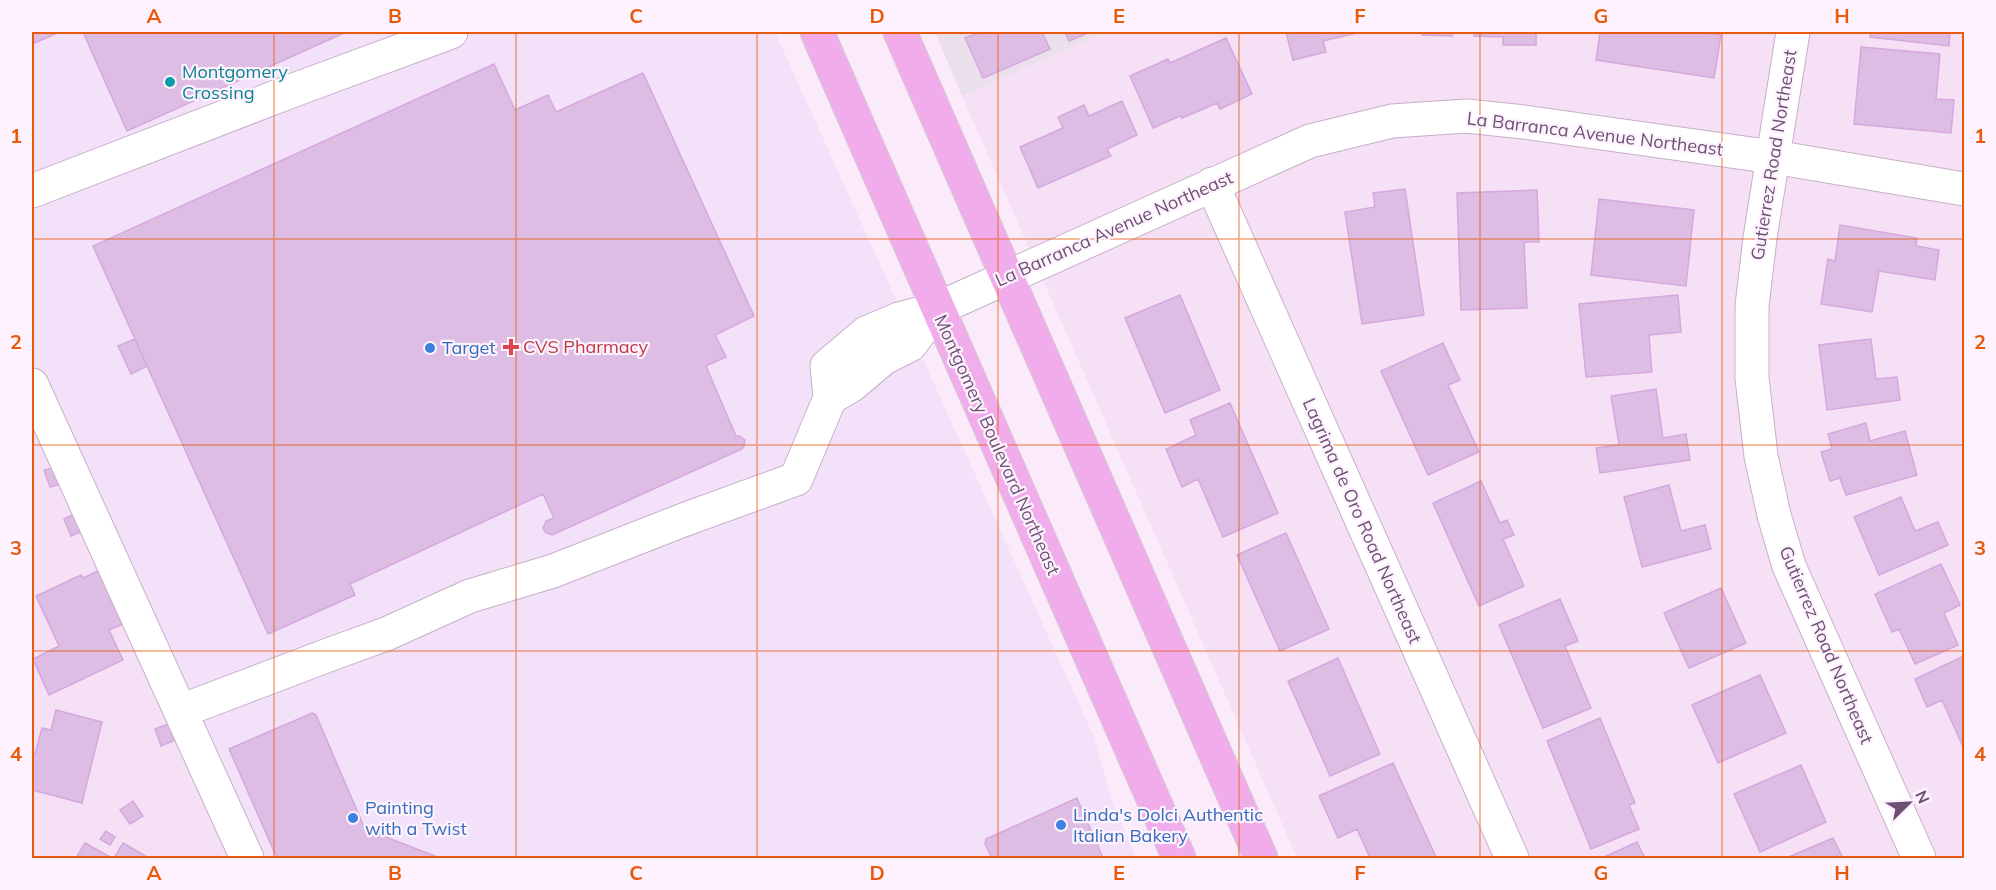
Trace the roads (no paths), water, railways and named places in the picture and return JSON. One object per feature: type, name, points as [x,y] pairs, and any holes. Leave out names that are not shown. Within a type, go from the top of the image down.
[{"type":"main road","name":"Montgomery Boulevard Northeast","points":[[817,32],[1179,858]]},
{"type":"main road","points":[[900,32],[1261,858]]},
{"type":"street","points":[[32,191],[451,32]]},
{"type":"street","name":"Gutierrez Road Northeast","points":[[1793,32],[1752,306],[1752,378],[1763,465],[1774,514],[1790,566],[1918,858]]},
{"type":"street","name":"La Barranca Avenue Northeast","points":[[181,711],[386,634],[470,596],[553,571],[796,479],[830,398],[827,366],[866,333],[898,319],[937,309],[1310,141],[1392,122],[1467,116],[1536,123],[1773,157],[1965,189]]},
{"type":"street","name":"Lagrima de Oro Road Northeast","points":[[1212,184],[1512,858]]},
{"type":"street","points":[[32,385],[247,858]]},
{"type":"place","name":"Montgomery Crossing","points":[[170,82]]},
{"type":"place","name":"CVS Pharmacy","points":[[511,347]]},
{"type":"place","name":"Target","points":[[430,348]]},
{"type":"place","name":"Painting with a Twist","points":[[353,818]]},
{"type":"place","name":"Linda's Dolci Authentic Italian Bakery","points":[[1061,825]]}]
